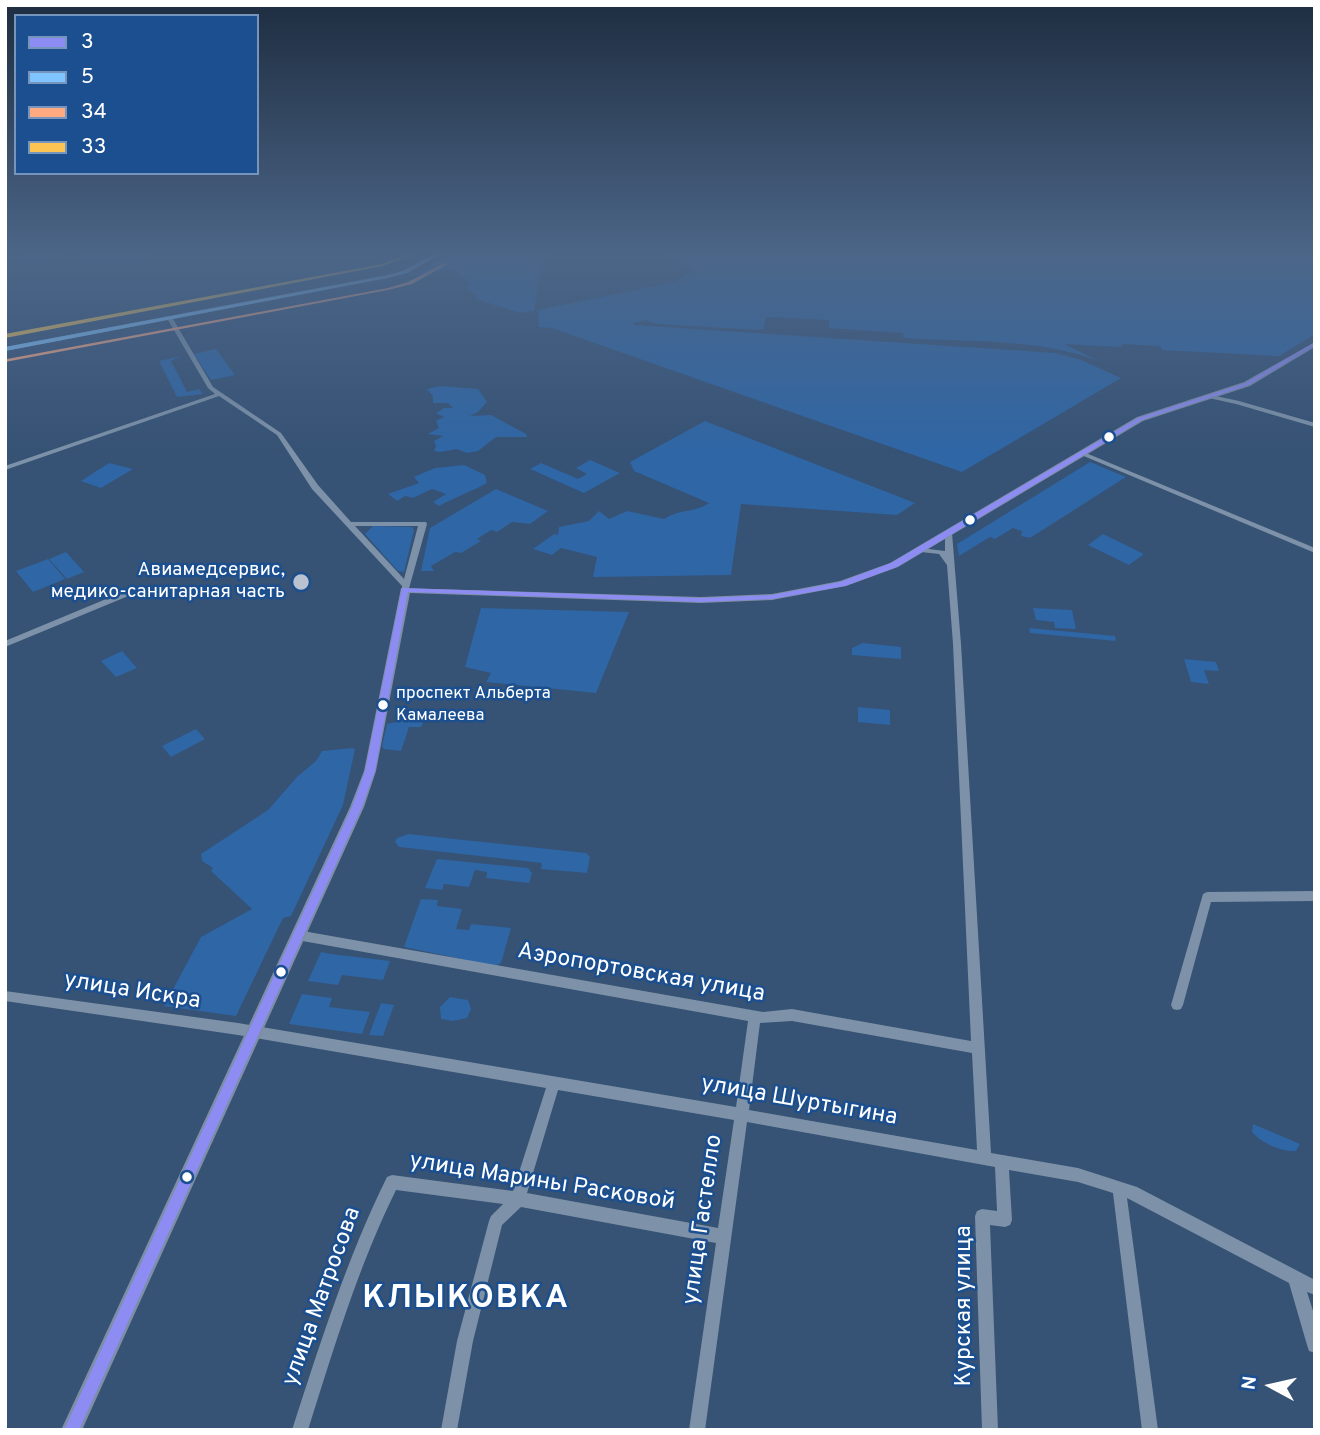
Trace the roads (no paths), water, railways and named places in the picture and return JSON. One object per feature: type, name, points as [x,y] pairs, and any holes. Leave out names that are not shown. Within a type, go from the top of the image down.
[{"type":"main road","points":[[71,1430],[357,807],[370,771],[405,588],[690,600],[772,597],[842,584],[894,565],[1140,419],[1228,391],[1279,367],[1315,344]]},
{"type":"street","points":[[5,349],[160,320]]},
{"type":"street","points":[[171,320],[206,381],[220,394],[279,434],[315,487],[360,534],[405,588]]},
{"type":"street","points":[[1228,391],[1237,402]]},
{"type":"street","points":[[5,468],[220,394]]},
{"type":"street","points":[[1211,397],[1315,425]]},
{"type":"street","points":[[1081,453],[1315,551]]},
{"type":"street","points":[[351,524],[423,524],[405,588]]},
{"type":"street","points":[[360,534],[375,524]]},
{"type":"street","points":[[948,533],[957,644],[984,1158]]},
{"type":"street","points":[[920,550],[942,552],[949,564]]},
{"type":"street","points":[[5,645],[135,590]]},
{"type":"street","points":[[1177,1005],[1207,897],[1315,896]]},
{"type":"street","name":"Аэропортовская улица","points":[[297,935],[755,1017],[792,1015],[978,1048]]},
{"type":"street","name":"улица Искра","points":[[5,996],[252,1032]]},
{"type":"street","name":"улица Гастелло","points":[[697,1430],[755,1017]]},
{"type":"street","name":"улица Шуртыгина","points":[[252,1032],[1078,1175],[1138,1194],[1315,1288]]},
{"type":"street","points":[[449,1430],[465,1341],[496,1221],[518,1199],[554,1083]]},
{"type":"street","name":"Курская улица","points":[[990,1430],[982,1216],[1005,1220],[1002,1161]]},
{"type":"street","name":"улица Марины Расковой","points":[[392,1182],[518,1199],[725,1237]]},
{"type":"street","name":"улица Матросова","points":[[300,1430],[349,1278],[369,1225],[392,1182]]},
{"type":"street","points":[[1119,1188],[1150,1430]]},
{"type":"street","points":[[1296,1279],[1315,1345]]},
{"type":"place","name":"Авиамедсервис, медико-санитарная часть","points":[[301,582]]},
{"type":"place","name":"проспект Альберта Камалеева","points":[[383,705]]},
{"type":"district","name":"КЛЫКОВКА","points":[[466,1301]]}]
